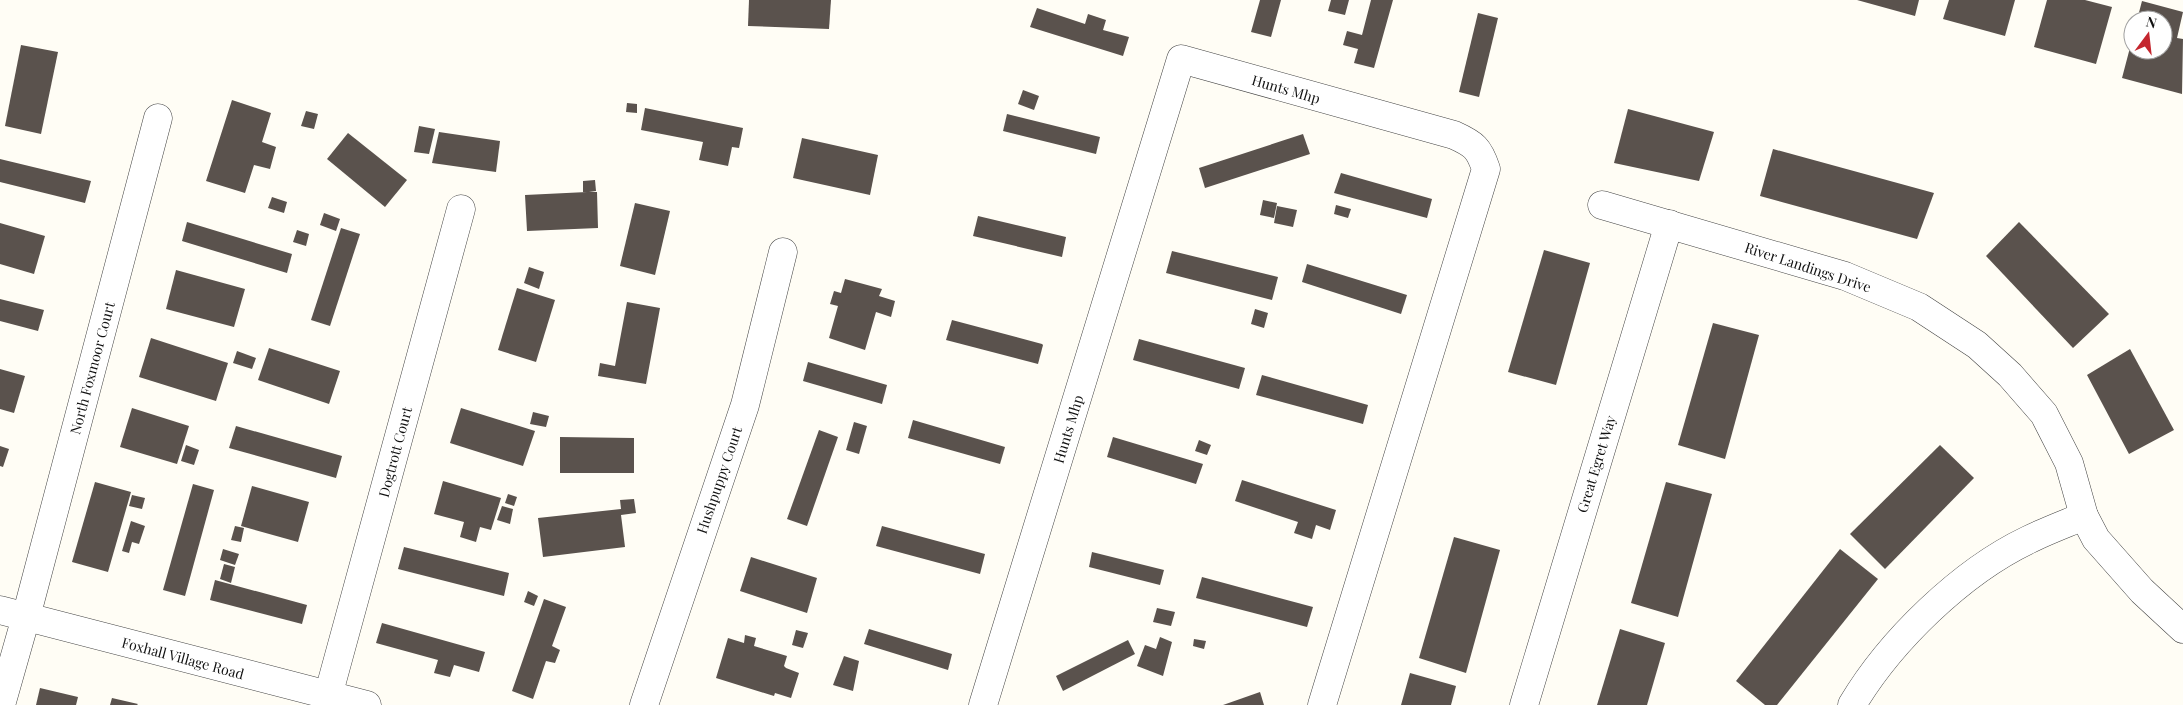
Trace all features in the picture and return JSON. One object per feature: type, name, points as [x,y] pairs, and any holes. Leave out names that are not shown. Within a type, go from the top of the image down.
[{"type":"street","name":"Hunts Mhp","points":[[983,705],[1181,60],[1454,135],[1471,143],[1481,154],[1486,169],[1322,705]]},
{"type":"street","name":"North Foxmoor Court","points":[[1,705],[158,118]]},
{"type":"street","name":"River Landings Drive","points":[[1602,205],[1845,276],[1918,307],[1977,345],[2010,375],[2044,414],[2069,463],[2084,516],[2096,539],[2142,591],[2183,628]]},
{"type":"street","name":"Dogtrott Court","points":[[328,696],[461,209]]},
{"type":"street","name":"Great Egret Way","points":[[1524,705],[1669,224]]},
{"type":"street","name":"Hushpuppy Court","points":[[644,705],[745,405],[783,252]]},
{"type":"street","points":[[1852,705],[1865,684],[1910,630],[1964,580],[2027,540],[2084,516]]},
{"type":"street","name":"Foxhall Village Road","points":[[0,610],[367,705]]},
{"type":"building","points":[[749,0],[831,0],[829,29],[748,26]]},
{"type":"building","points":[[1260,0],[1281,0],[1271,37],[1251,32]]},
{"type":"building","points":[[1331,0],[1349,0],[1345,15],[1328,11]]},
{"type":"building","points":[[1371,0],[1393,0],[1374,68],[1354,63],[1358,49],[1343,45],[1347,31],[1362,35]]},
{"type":"building","points":[[1857,0],[1919,0],[1915,16]]},
{"type":"building","points":[[1949,0],[2015,0],[2005,36],[1943,19]]},
{"type":"building","points":[[2047,0],[2085,0],[2112,7],[2096,64],[2034,47]]},
{"type":"building","points":[[2142,1],[2183,12],[2177,38],[2183,39],[2182,94],[2122,78],[2127,60],[2173,60],[2173,10],[2140,10]]},
{"type":"building","points":[[1037,8],[1085,24],[1088,14],[1106,20],[1103,30],[1129,37],[1123,56],[1030,27]]},
{"type":"building","points":[[1478,13],[1498,18],[1479,97],[1459,92]]},
{"type":"building","points":[[21,45],[58,52],[41,134],[5,126]]},
{"type":"building","points":[[1023,90],[1039,96],[1034,110],[1018,104]]},
{"type":"building","points":[[232,100],[271,113],[262,142],[276,147],[270,169],[254,165],[245,193],[206,181]]},
{"type":"building","points":[[627,103],[637,104],[637,113],[626,112]]},
{"type":"building","points":[[645,108],[743,128],[739,148],[732,147],[728,166],[699,160],[703,142],[641,130]]},
{"type":"building","points":[[1628,109],[1714,132],[1699,181],[1614,163]]},
{"type":"building","points":[[306,111],[318,114],[314,129],[301,126]]},
{"type":"building","points":[[1007,114],[1100,137],[1096,154],[1003,131]]},
{"type":"building","points":[[419,126],[435,129],[429,154],[414,152]]},
{"type":"building","points":[[439,132],[500,141],[496,172],[432,163]]},
{"type":"building","points":[[348,133],[407,180],[385,207],[327,159]]},
{"type":"building","points":[[1303,134],[1310,154],[1205,188],[1199,168]]},
{"type":"building","points":[[802,138],[878,155],[870,195],[793,178]]},
{"type":"building","points":[[1773,149],[1934,193],[1917,239],[1760,196]]},
{"type":"building","points":[[0,159],[91,181],[85,203],[0,182]]},
{"type":"building","points":[[1341,173],[1432,199],[1427,218],[1334,193]]},
{"type":"building","points":[[595,180],[596,191],[589,192],[597,192],[598,228],[527,231],[525,195],[587,192],[583,192],[583,181]]},
{"type":"building","points":[[272,197],[287,202],[284,213],[268,208]]},
{"type":"building","points":[[1263,200],[1277,203],[1274,218],[1260,215]]},
{"type":"building","points":[[635,203],[670,211],[655,275],[620,266]]},
{"type":"building","points":[[1336,205],[1351,209],[1348,218],[1334,214]]},
{"type":"building","points":[[1277,206],[1297,210],[1293,227],[1274,223]]},
{"type":"building","points":[[324,213],[340,219],[336,231],[320,225]]},
{"type":"building","points":[[978,216],[1066,237],[1062,257],[973,236]]},
{"type":"building","points":[[187,222],[292,254],[287,273],[182,241]]},
{"type":"building","points":[[2019,222],[2109,314],[2073,348],[1986,256]]},
{"type":"building","points":[[0,223],[45,236],[34,274],[0,264]]},
{"type":"building","points":[[341,228],[360,234],[330,326],[311,320]]},
{"type":"building","points":[[297,230],[309,234],[306,246],[293,242]]},
{"type":"building","points":[[1544,250],[1590,263],[1556,385],[1508,372]]},
{"type":"building","points":[[1172,251],[1278,277],[1272,300],[1166,273]]},
{"type":"building","points":[[1307,264],[1407,295],[1401,314],[1302,282]]},
{"type":"building","points":[[529,267],[544,272],[539,289],[524,283]]},
{"type":"building","points":[[176,270],[245,289],[234,327],[166,309]]},
{"type":"building","points":[[845,279],[882,289],[879,296],[895,301],[891,317],[876,312],[865,350],[829,338],[838,306],[830,304],[834,291],[841,293]]},
{"type":"building","points":[[517,288],[555,300],[536,362],[498,350]]},
{"type":"building","points":[[0,299],[44,310],[38,331],[0,321]]},
{"type":"building","points":[[627,302],[660,308],[646,384],[598,376],[600,363],[615,366]]},
{"type":"building","points":[[1255,309],[1268,313],[1264,328],[1251,324]]},
{"type":"building","points":[[952,320],[1042,344],[1038,364],[946,340]]},
{"type":"building","points":[[1713,323],[1759,335],[1725,459],[1678,445]]},
{"type":"building","points":[[151,338],[228,363],[216,401],[139,377]]},
{"type":"building","points":[[1139,339],[1245,368],[1239,389],[1133,360]]},
{"type":"building","points":[[269,348],[340,371],[329,404],[258,380]]},
{"type":"building","points":[[2130,349],[2174,430],[2129,454],[2087,375]]},
{"type":"building","points":[[237,351],[256,358],[252,369],[233,363]]},
{"type":"building","points":[[808,362],[887,385],[882,404],[803,381]]},
{"type":"building","points":[[0,369],[25,376],[14,413],[0,409]]},
{"type":"building","points":[[1262,375],[1368,405],[1363,424],[1256,395]]},
{"type":"building","points":[[132,408],[189,426],[177,464],[120,447]]},
{"type":"building","points":[[461,408],[535,431],[523,466],[450,443]]},
{"type":"building","points":[[533,412],[549,416],[546,427],[530,424]]},
{"type":"building","points":[[913,420],[1005,447],[1000,464],[908,438]]},
{"type":"building","points":[[854,422],[867,426],[859,454],[846,450]]},
{"type":"building","points":[[236,426],[342,456],[336,478],[229,448]]},
{"type":"building","points":[[819,430],[838,437],[807,526],[787,519]]},
{"type":"building","points":[[560,437],[634,438],[634,473],[560,473]]},
{"type":"building","points":[[1113,437],[1203,464],[1196,484],[1107,457]]},
{"type":"building","points":[[1199,440],[1211,445],[1207,455],[1195,451]]},
{"type":"building","points":[[186,445],[199,450],[194,465],[181,461]]},
{"type":"building","points":[[1940,445],[1974,478],[1885,569],[1850,534]]},
{"type":"building","points":[[0,446],[9,449],[3,467],[0,466]]},
{"type":"building","points":[[1242,480],[1336,510],[1330,530],[1316,525],[1312,539],[1294,533],[1298,522],[1235,501]]},
{"type":"building","points":[[443,481],[501,498],[491,530],[480,527],[476,542],[460,537],[464,522],[434,514]]},
{"type":"building","points":[[95,482],[131,492],[108,572],[72,562]]},
{"type":"building","points":[[1666,482],[1712,494],[1678,617],[1631,603]]},
{"type":"building","points":[[193,484],[214,490],[185,596],[163,590]]},
{"type":"building","points":[[252,486],[309,502],[298,542],[241,526]]},
{"type":"building","points":[[508,494],[517,497],[514,506],[505,503]]},
{"type":"building","points":[[132,495],[145,498],[142,509],[129,506]]},
{"type":"building","points":[[634,499],[636,513],[621,515],[625,547],[543,557],[538,518],[621,509],[620,500]]},
{"type":"building","points":[[502,506],[513,509],[510,524],[497,520]]},
{"type":"building","points":[[131,521],[145,526],[139,544],[132,542],[129,553],[122,551]]},
{"type":"building","points":[[235,526],[244,528],[241,542],[231,540]]},
{"type":"building","points":[[882,526],[985,554],[980,574],[876,546]]},
{"type":"building","points":[[1454,537],[1500,550],[1466,673],[1419,658]]},
{"type":"building","points":[[404,547],[509,573],[504,596],[398,569]]},
{"type":"building","points":[[223,549],[239,554],[235,565],[220,560]]},
{"type":"building","points":[[1840,549],[1878,579],[1777,705],[1765,705],[1736,681]]},
{"type":"building","points":[[1092,552],[1164,570],[1160,585],[1089,567]]},
{"type":"building","points":[[751,557],[817,578],[807,613],[740,591]]},
{"type":"building","points":[[224,564],[235,567],[231,583],[220,579]]},
{"type":"building","points":[[1202,577],[1313,607],[1307,627],[1196,598]]},
{"type":"building","points":[[215,580],[307,605],[302,624],[210,600]]},
{"type":"building","points":[[528,591],[538,596],[534,606],[524,602]]},
{"type":"building","points":[[544,599],[566,607],[552,646],[560,650],[555,663],[546,661],[533,699],[512,691]]},
{"type":"building","points":[[1157,608],[1175,612],[1171,626],[1153,622]]},
{"type":"building","points":[[382,623],[485,652],[479,672],[454,665],[450,677],[434,673],[438,660],[376,643]]},
{"type":"building","points":[[869,629],[952,654],[948,670],[864,644]]},
{"type":"building","points":[[1620,629],[1665,643],[1647,705],[1597,705]]},
{"type":"building","points":[[796,630],[808,633],[803,648],[792,645]]},
{"type":"building","points":[[745,635],[756,638],[754,646],[787,656],[784,666],[799,673],[791,698],[775,693],[774,696],[716,678],[728,638],[744,643]]},
{"type":"building","points":[[1160,637],[1172,642],[1163,676],[1137,666],[1145,645],[1156,649]]},
{"type":"building","points":[[1194,639],[1206,641],[1204,649],[1193,646]]},
{"type":"building","points":[[1128,640],[1135,654],[1063,691],[1056,676]]},
{"type":"building","points":[[844,656],[859,661],[853,691],[833,685]]},
{"type":"building","points":[[1410,673],[1456,686],[1451,705],[1401,705]]},
{"type":"building","points":[[40,688],[78,697],[76,705],[36,705]]},
{"type":"building","points":[[1260,692],[1264,705],[1223,705]]},
{"type":"building","points":[[112,698],[138,704],[110,705]]}]
